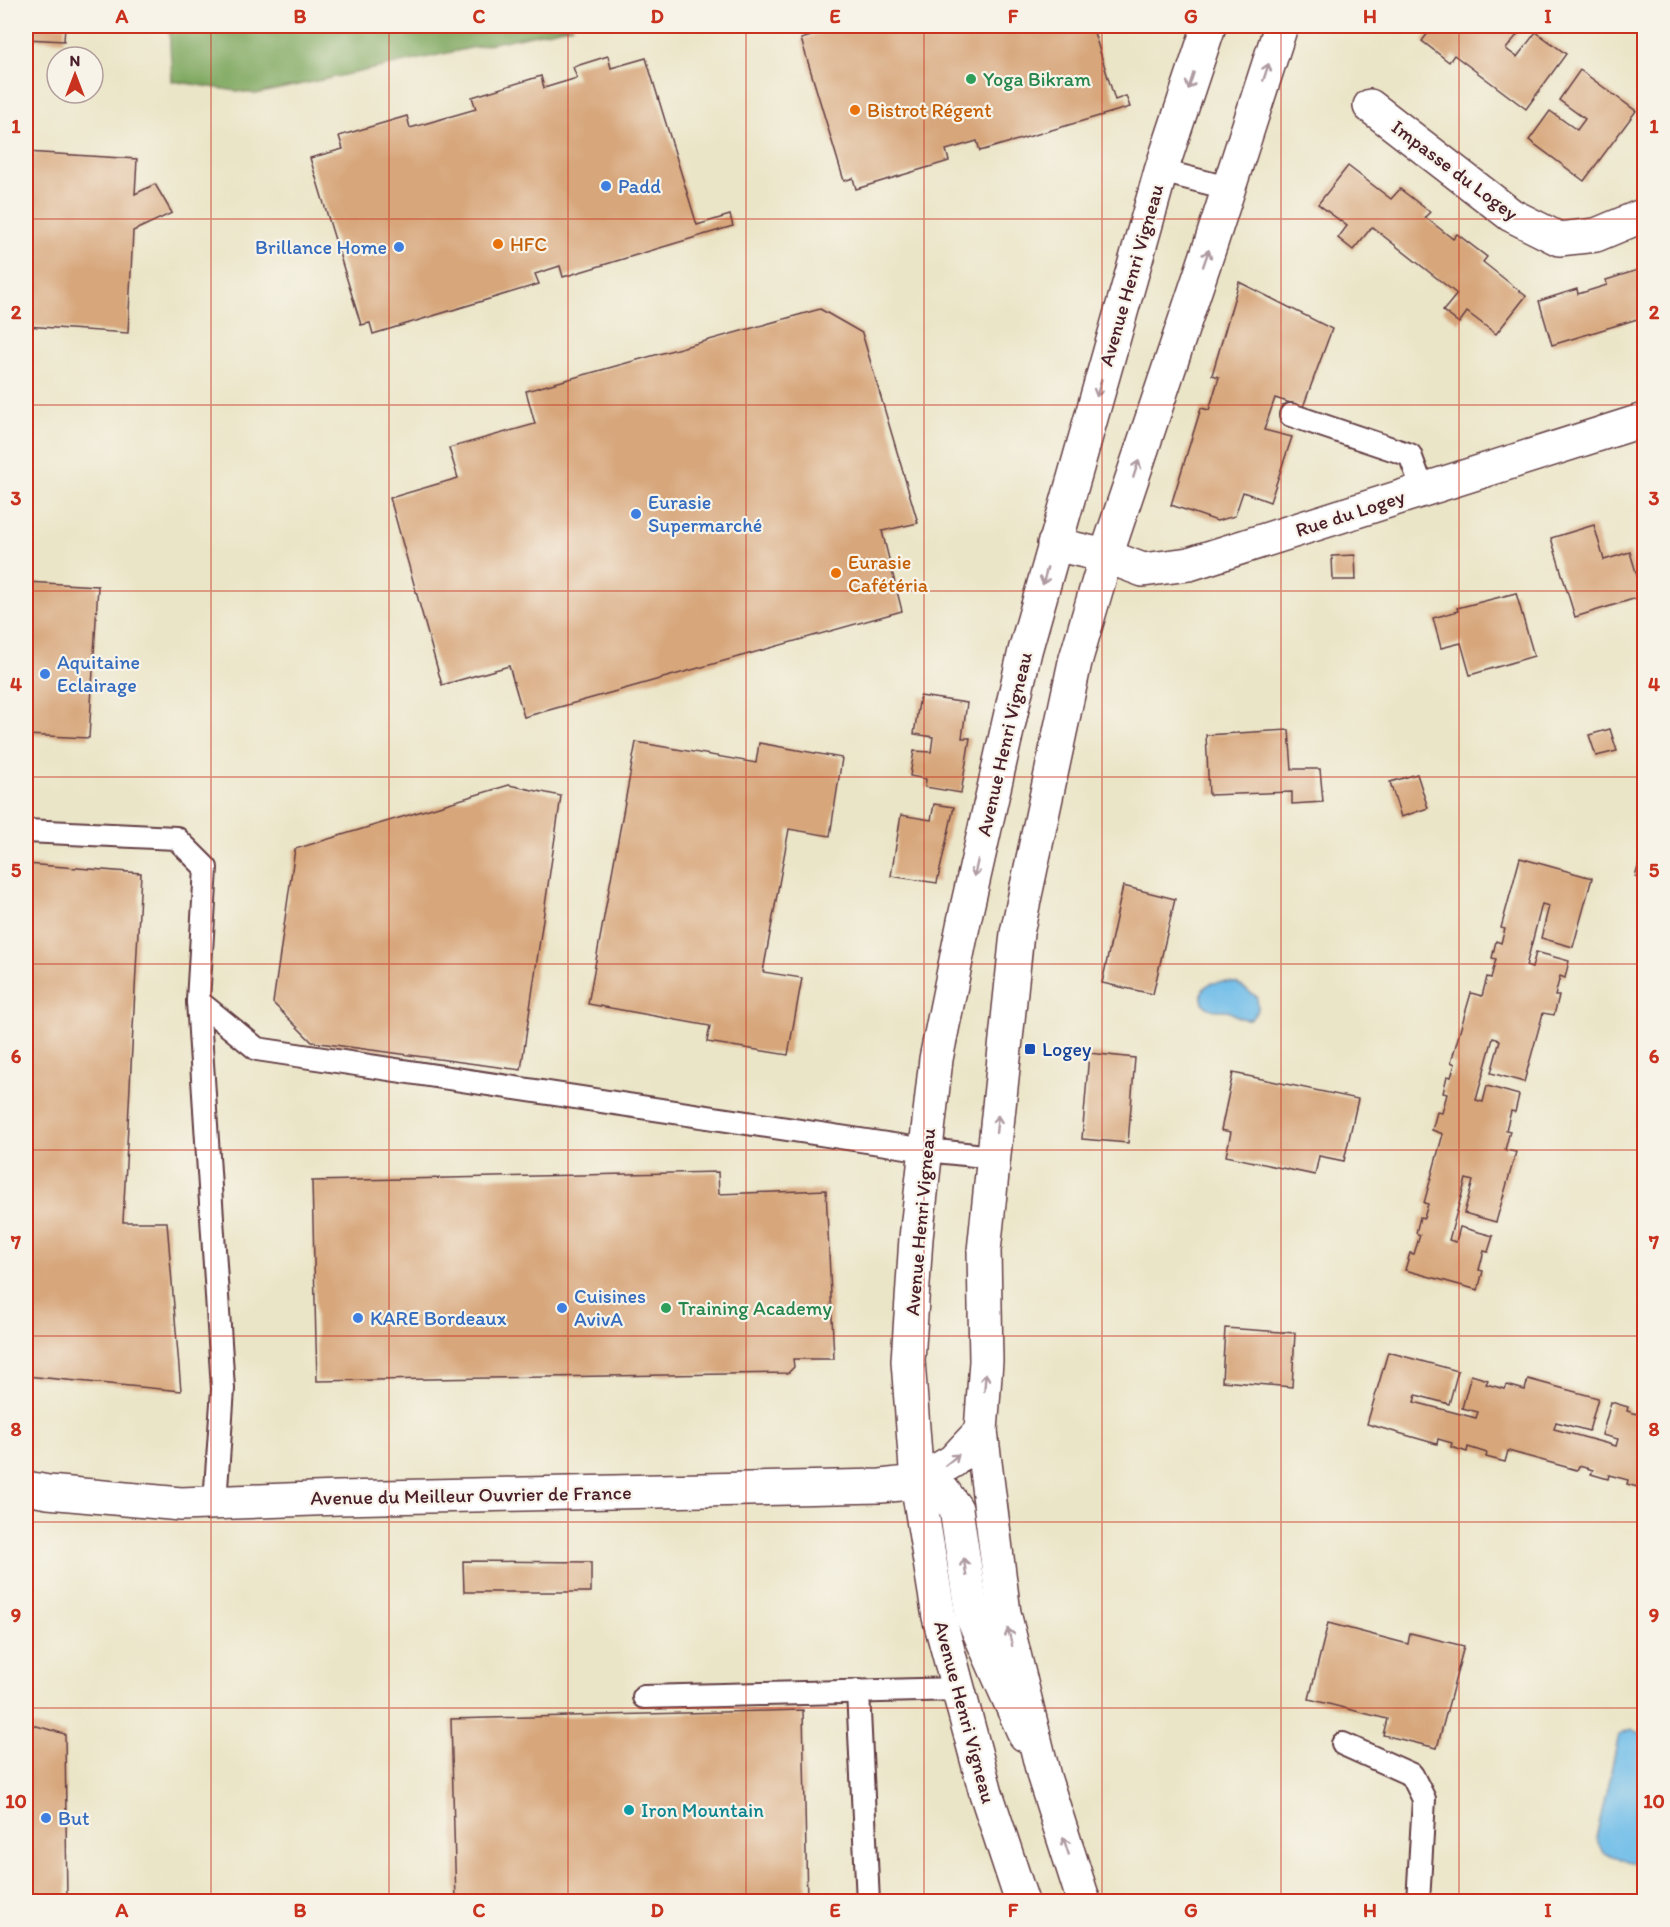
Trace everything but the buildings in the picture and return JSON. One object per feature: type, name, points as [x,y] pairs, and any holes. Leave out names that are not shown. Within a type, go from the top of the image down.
[{"type":"street","name":"Avenue Henri Vigneau","points":[[1022,1902],[986,1793],[939,1617],[917,1482],[908,1361],[916,1238],[936,1059],[964,921],[1025,651],[1161,171],[1209,26]]},
{"type":"street","name":"Avenue Henri Vigneau","points":[[1084,1902],[1044,1778],[1004,1613],[981,1431],[986,1361],[984,1251],[1017,933],[1075,662],[1106,556],[1281,26]]},
{"type":"street","name":"Impasse du Logey","points":[[1370,106],[1511,215],[1559,239],[1596,236],[1644,215]]},
{"type":"street","name":"Rue du Logey","points":[[1054,544],[1106,556],[1143,570],[1189,564],[1644,420]]},
{"type":"street","points":[[917,1482],[953,1461],[981,1431]]},
{"type":"street","name":"Avenue Henri Vigneau","points":[[917,1482],[943,1491],[956,1509],[972,1616],[1044,1778]]},
{"type":"street","name":"Avenue du Meilleur Ouvrier de France","points":[[26,1488],[182,1504],[881,1486],[917,1482]]},
{"type":"lane","points":[[1161,171],[1228,188]]},
{"type":"lane","points":[[1291,415],[1410,455],[1423,490]]},
{"type":"lane","points":[[26,831],[176,838],[206,868],[198,1001],[223,1389],[215,1502]]},
{"type":"lane","points":[[198,1001],[257,1050],[926,1150],[994,1157]]},
{"type":"lane","points":[[644,1697],[958,1689]]},
{"type":"lane","points":[[858,1691],[867,1902]]},
{"type":"lane","points":[[1343,1744],[1412,1775],[1424,1799],[1418,1902]]},
{"type":"green space","points":[[169,26],[574,26],[256,94],[172,81]]},
{"type":"water","points":[[1212,983],[1236,983],[1257,997],[1258,1009],[1252,1018],[1243,1019],[1225,1010],[1211,1009],[1206,1006],[1202,1000],[1205,987]]},
{"type":"water","points":[[1631,1730],[1644,1734],[1644,1865],[1603,1853],[1596,1838],[1619,1735]]},
{"type":"place","name":"Yoga Bikram","points":[[971,79]]},
{"type":"place","name":"Bistrot Régent","points":[[855,110]]},
{"type":"place","name":"Padd","points":[[606,186]]},
{"type":"place","name":"HFC","points":[[498,244]]},
{"type":"place","name":"Brillance Home","points":[[399,247]]},
{"type":"place","name":"Eurasie Supermarché","points":[[636,514]]},
{"type":"place","name":"Eurasie Cafétéria","points":[[836,573]]},
{"type":"place","name":"Aquitaine Eclairage","points":[[45,674]]},
{"type":"place","name":"Logey","points":[[1030,1049]]},
{"type":"place","name":"Cuisines AvivA","points":[[562,1308]]},
{"type":"place","name":"Training Academy","points":[[666,1308]]},
{"type":"place","name":"KARE Bordeaux","points":[[358,1318]]},
{"type":"place","name":"Iron Mountain","points":[[629,1810]]},
{"type":"place","name":"But","points":[[46,1818]]}]
